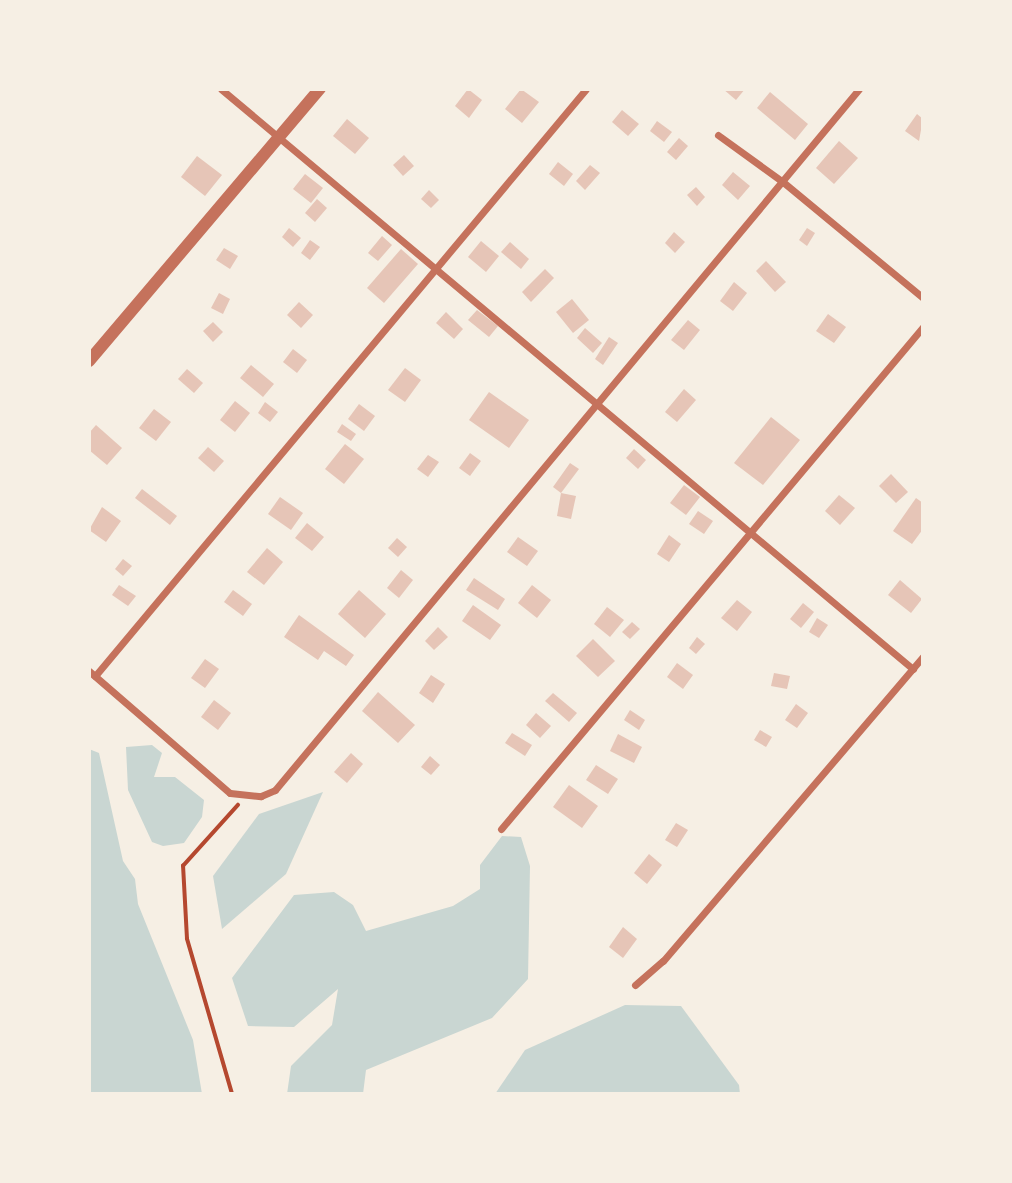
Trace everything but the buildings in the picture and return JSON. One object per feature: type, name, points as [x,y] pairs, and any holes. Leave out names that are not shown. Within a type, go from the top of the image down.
[{"type":"street","points":[[221,89],[913,669]]},
{"type":"street","points":[[89,361],[320,89]]},
{"type":"street","points":[[586,89],[92,674],[218,784],[246,797],[275,790],[287,779],[595,403],[859,89]]},
{"type":"street","points":[[718,135],[783,182],[923,298]]},
{"type":"street","points":[[501,829],[923,327]]},
{"type":"street","points":[[635,985],[663,961],[923,657]]},
{"type":"path","points":[[232,1094],[187,939],[184,866],[246,797]]},
{"type":"shaded area","points":[[152,745],[162,753],[154,777],[175,777],[204,800],[202,817],[184,843],[163,846],[152,842],[128,790],[126,747]]},
{"type":"shaded area","points":[[89,749],[99,753],[123,861],[135,879],[138,904],[193,1040],[202,1094],[90,1094]]},
{"type":"shaded area","points":[[323,792],[286,874],[222,929],[213,876],[259,814]]},
{"type":"shaded area","points":[[502,836],[521,837],[530,866],[528,979],[492,1018],[366,1070],[363,1094],[287,1094],[291,1066],[332,1025],[338,989],[294,1027],[248,1026],[232,978],[294,895],[334,892],[353,905],[366,931],[453,906],[480,889],[480,865]]},
{"type":"shaded area","points":[[625,1005],[681,1006],[739,1085],[740,1094],[495,1094],[525,1050]]}]
